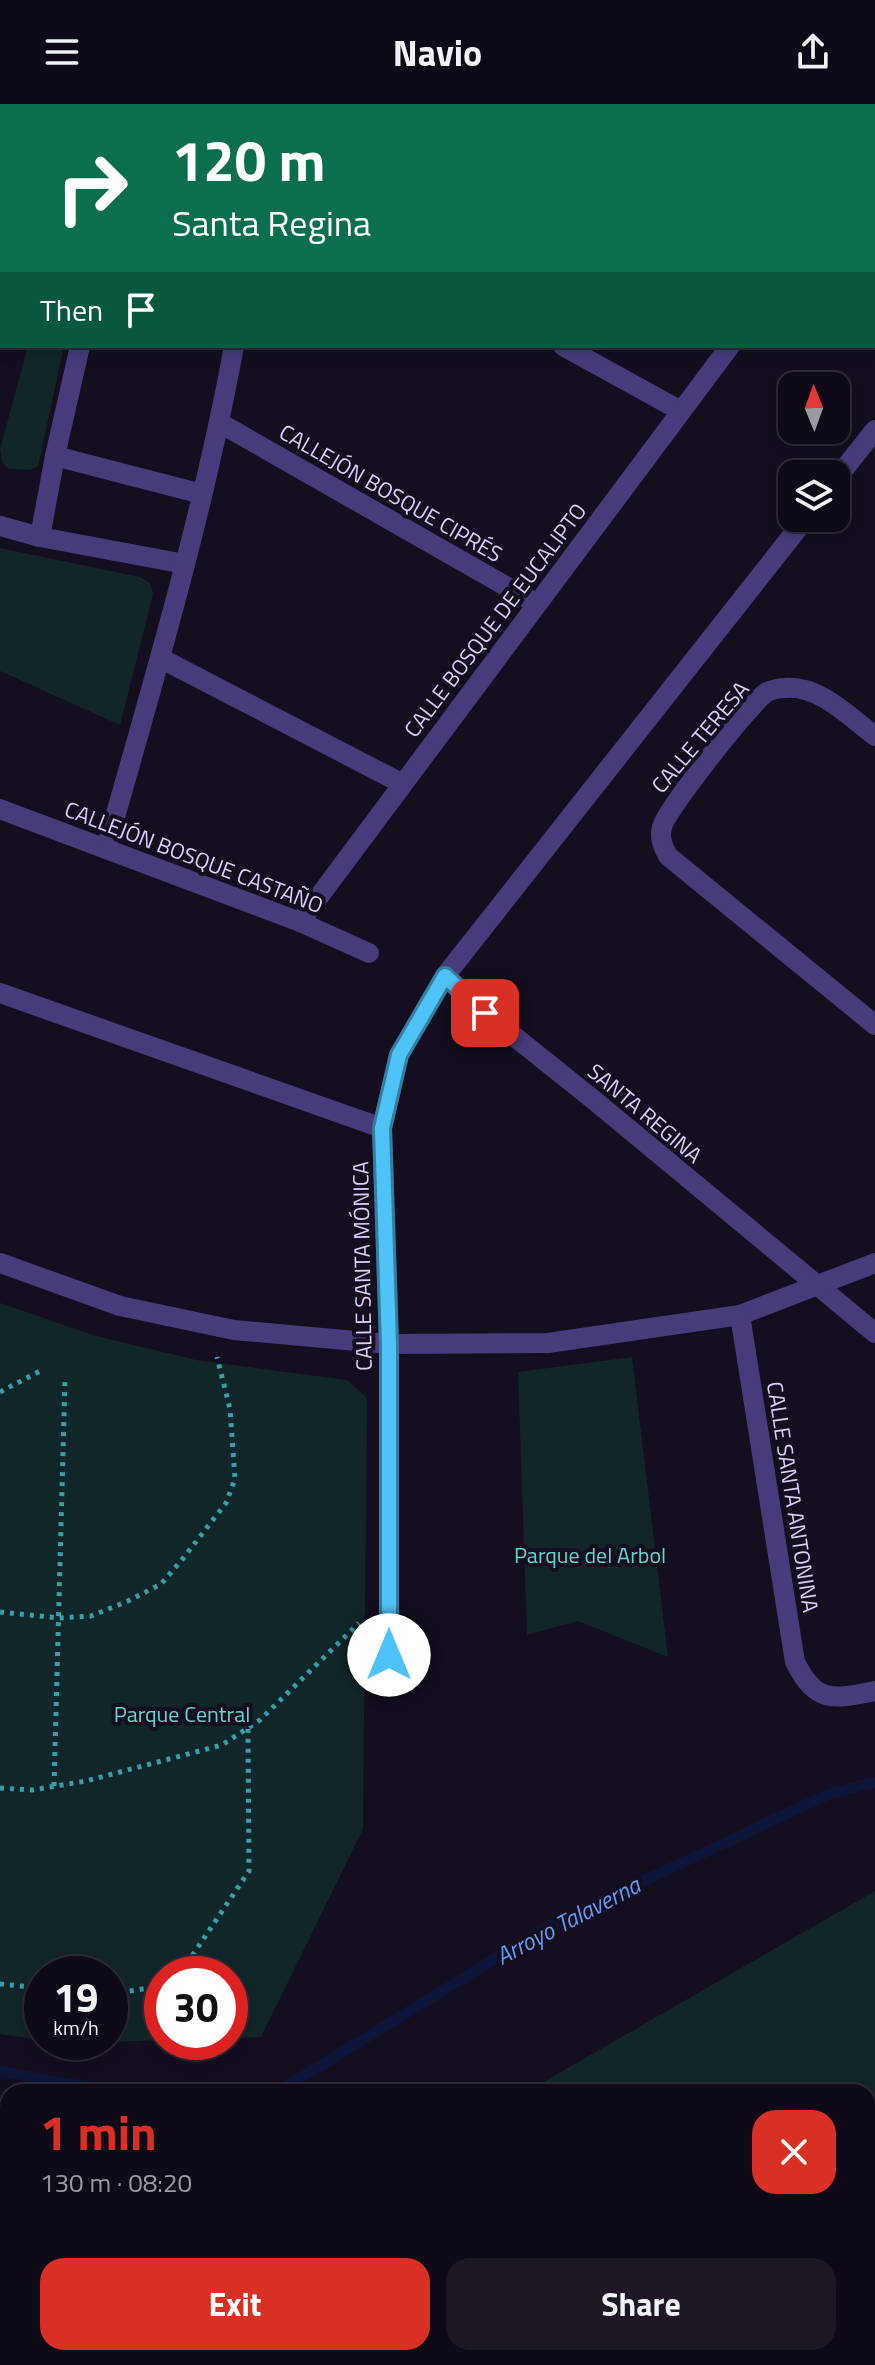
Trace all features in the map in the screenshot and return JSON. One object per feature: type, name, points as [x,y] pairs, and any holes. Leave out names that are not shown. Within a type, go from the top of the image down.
[{"type":"street","points":[[40,537],[80,348]]},
{"type":"street","points":[[106,849],[185,564],[220,423],[234,348]]},
{"type":"street","points":[[567,348],[681,411]]},
{"type":"street","name":"CALLE BOSQUE DE EUCALIPTO","points":[[300,922],[728,348]]},
{"type":"street","name":"CALLEJÓN BOSQUE CIPRÉS","points":[[220,423],[537,604]]},
{"type":"street","points":[[850,461],[875,430]]},
{"type":"street","points":[[55,456],[202,494]]},
{"type":"street","points":[[0,526],[40,537],[185,564]]},
{"type":"street","name":"CALLE SANTA MÓNICA","points":[[389,1655],[389,1344],[382,1128],[399,1055],[445,976],[795,532]]},
{"type":"street","points":[[160,658],[403,784]]},
{"type":"street","name":"CALLE TERESA","points":[[875,736],[823,697],[803,688],[784,687],[767,692],[670,807],[661,829],[661,844],[668,856],[875,1025]]},
{"type":"street","name":"CALLEJÓN BOSQUE CASTAÑO","points":[[0,809],[300,922],[369,953]]},
{"type":"street","name":"SANTA REGINA","points":[[445,976],[485,1013],[875,1333]]},
{"type":"street","points":[[0,993],[382,1128]]},
{"type":"street","points":[[0,1263],[120,1306],[234,1330],[389,1344],[548,1343],[740,1315],[875,1263]]},
{"type":"street","name":"CALLE SANTA ANTONINA","points":[[740,1315],[795,1662],[807,1684],[818,1693],[834,1696],[875,1691]]},
{"type":"path","points":[[0,1612],[59,1618],[91,1616],[128,1601],[161,1584],[226,1503],[235,1479],[230,1409],[210,1325]]},
{"type":"path","points":[[0,1392],[42,1370]]},
{"type":"path","points":[[54,1786],[65,1378]]},
{"type":"path","points":[[0,1788],[32,1790],[86,1781],[222,1745],[260,1720],[389,1590]]},
{"type":"path","points":[[192,1956],[249,1871],[248,1729]]},
{"type":"path","points":[[0,1984],[24,1986]]},
{"type":"green space","points":[[27,348],[64,348],[38,466],[30,470],[8,469],[2,462],[0,449]]},
{"type":"green space","points":[[0,548],[140,577],[150,583],[153,594],[120,725],[0,671]]},
{"type":"green space","name":"Parque Central","points":[[0,1303],[93,1335],[196,1360],[347,1380],[367,1398],[363,1829],[261,2037],[248,2037],[248,1956],[144,1956],[144,2041],[128,2041],[128,1956],[24,1956],[24,2037],[0,2034]]},
{"type":"green space","name":"Parque del Arbol","points":[[632,1357],[668,1657],[578,1621],[527,1635],[518,1372]]},
{"type":"green space","points":[[875,1891],[875,2084],[540,2084]]},
{"type":"waterway","name":"Arroyo Talaverna","points":[[290,2084],[552,1924],[829,1794],[875,1782]]},
{"type":"waterway","name":"Arroyo Talaverna","points":[[0,2071],[70,2084]]},
{"type":"route","points":[[389,1655],[389,1344],[382,1128],[399,1055],[445,976],[485,1013]]}]
